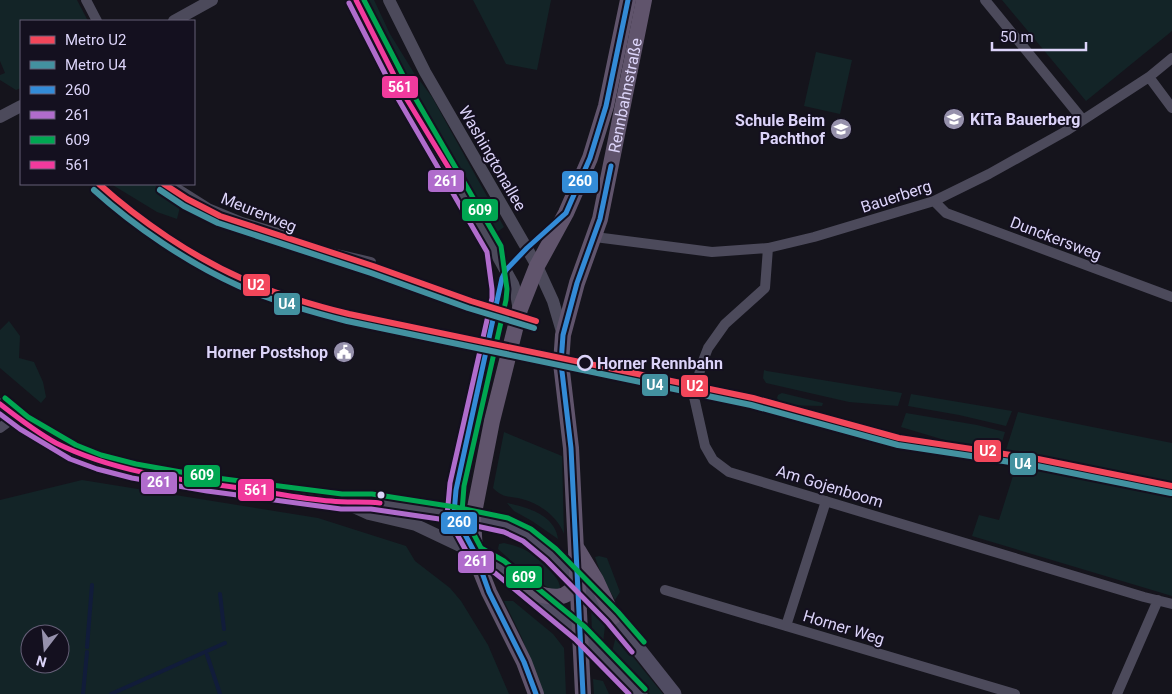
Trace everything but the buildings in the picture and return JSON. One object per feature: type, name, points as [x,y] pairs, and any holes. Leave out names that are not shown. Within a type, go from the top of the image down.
[{"type":"main road","name":"Rennbahnstraße","points":[[536,694],[524,662],[490,592],[475,552],[473,518],[494,413],[519,310],[536,266],[566,214],[590,158],[606,106],[628,0]]},
{"type":"main road","name":"Rennbahnstraße","points":[[583,694],[572,448],[561,363],[563,335],[577,283],[600,219],[644,0]]},
{"type":"main road","points":[[473,518],[506,525],[527,535],[551,554],[613,617],[674,694]]},
{"type":"main road","points":[[577,548],[596,580],[613,617]]},
{"type":"main road","points":[[475,552],[499,567],[580,633],[640,694]]},
{"type":"main road","points":[[528,591],[549,596],[561,596],[571,591],[578,581]]},
{"type":"street","points":[[86,0],[96,20]]},
{"type":"street","points":[[176,20],[212,0]]},
{"type":"street","points":[[356,0],[403,93],[450,170],[513,284],[519,310]]},
{"type":"street","name":"Washingtonallee","points":[[389,0],[425,72],[536,266],[553,300],[563,335]]},
{"type":"street","points":[[985,0],[1083,120]]},
{"type":"street","name":"Bauerberg","points":[[595,237],[712,252],[768,248],[814,237],[934,201],[989,174],[1083,120],[1149,76],[1172,58]]},
{"type":"street","points":[[1149,76],[1172,108]]},
{"type":"street","points":[[0,117],[20,107]]},
{"type":"street","name":"Meurerweg","points":[[172,185],[208,208],[242,222],[278,233],[306,247],[372,262]]},
{"type":"street","name":"Dunckersweg","points":[[934,201],[946,213],[1172,298]]},
{"type":"street","name":"Am Gojenboom","points":[[768,248],[766,288],[725,324],[708,348],[701,366],[694,398],[705,446],[713,460],[729,472],[1172,604]]},
{"type":"street","points":[[0,404],[15,417],[73,452],[122,468],[208,484],[342,502],[371,501],[473,518]]},
{"type":"street","points":[[0,428],[15,417]]},
{"type":"street","points":[[786,626],[826,501]]},
{"type":"street","points":[[342,502],[369,514],[426,528],[475,552]]},
{"type":"street","name":"Horner Weg","points":[[666,590],[1014,694]]},
{"type":"street","points":[[1118,694],[1158,600]]},
{"type":"shaded area","points":[[0,0],[77,0],[87,20],[20,20],[20,88],[16,90],[0,80],[0,75],[5,73],[0,61]]},
{"type":"shaded area","points":[[360,0],[374,0],[390,34],[414,73],[432,97],[504,227],[493,235],[436,133],[405,87]]},
{"type":"shaded area","points":[[473,0],[551,0],[537,70],[506,64]]},
{"type":"shaded area","points":[[1002,0],[1172,0],[1172,31],[1086,101]]},
{"type":"shaded area","points":[[816,52],[852,60],[840,114],[804,106]]},
{"type":"shaded area","points":[[113,185],[154,185],[181,203],[177,219],[157,212]]},
{"type":"shaded area","points":[[9,321],[20,336],[19,358],[34,362],[43,382],[46,397],[41,403],[0,368],[0,330]]},
{"type":"shaded area","points":[[764,370],[902,393],[898,406],[849,402],[766,383],[763,378]]},
{"type":"shaded area","points":[[782,393],[823,403],[822,406],[782,405],[777,398]]},
{"type":"shaded area","points":[[911,394],[1012,411],[1006,426],[908,406]]},
{"type":"shaded area","points":[[1018,412],[1172,443],[1172,596],[972,536],[979,515],[999,520],[1018,460],[1004,456]]},
{"type":"shaded area","points":[[906,413],[977,425],[1005,432],[998,456],[901,427]]},
{"type":"shaded area","points":[[504,432],[562,456],[564,534],[553,517],[541,507],[522,499],[503,495],[493,488]]},
{"type":"shaded area","points":[[82,480],[318,518],[406,546],[415,561],[450,588],[461,601],[488,645],[509,694],[0,694],[0,500]]},
{"type":"shaded area","points":[[507,503],[531,510],[546,518],[556,531],[558,539],[514,511]]},
{"type":"shaded area","points":[[504,543],[522,548],[536,558],[557,578],[560,588],[553,591],[517,566],[498,549],[499,544]]},
{"type":"shaded area","points":[[595,557],[607,558],[620,592],[615,600],[597,563]]},
{"type":"shaded area","points":[[504,601],[513,601],[553,634],[564,648],[566,694],[543,694],[522,638]]},
{"type":"shaded area","points":[[591,609],[605,626],[603,643],[592,632]]},
{"type":"shaded area","points":[[616,636],[663,694],[650,694],[612,652]]},
{"type":"shaded area","points":[[593,679],[603,681],[609,694],[594,694]]},
{"type":"waterway","points":[[87,647],[92,585]]},
{"type":"waterway","points":[[220,594],[224,629]]},
{"type":"waterway","points":[[111,694],[225,643]]},
{"type":"waterway","points":[[83,694],[87,652]]},
{"type":"waterway","points":[[207,655],[220,694]]},
{"type":"metro line","name":"U2","points":[[100,185],[149,225],[205,260],[269,290],[322,307],[753,398],[899,438],[1038,459],[1172,486]]},
{"type":"metro line","name":"U2","points":[[166,185],[187,199],[220,216],[373,266],[471,301],[536,321]]},
{"type":"metro line","name":"U4","points":[[94,190],[144,231],[220,277],[252,292],[306,310],[347,321],[751,405],[898,445],[1037,466],[1171,493]]},
{"type":"metro line","name":"U4","points":[[160,190],[184,206],[218,223],[371,273],[468,308],[534,328]]},
{"type":"transit line","name":"561","points":[[356,0],[403,93],[450,170]]},
{"type":"transit line","name":"609","points":[[364,0],[410,89],[501,246],[507,289],[506,300],[464,486],[462,512],[481,548],[504,561],[585,627],[645,689]]},
{"type":"transit line","name":"260","points":[[536,694],[524,662],[489,592],[475,553],[454,514],[456,490],[502,278],[506,270],[527,248],[566,213],[590,158],[606,106],[628,0]]},
{"type":"transit line","name":"261","points":[[349,3],[397,97],[487,252],[492,298],[450,483],[447,516],[470,558],[495,573],[575,639],[629,694]]},
{"type":"transit line","name":"260","points":[[583,694],[571,448],[561,363],[563,335],[577,283],[600,219],[611,166]]},
{"type":"transit line","name":"609","points":[[5,398],[28,417],[76,445],[101,455],[136,464],[209,477],[342,494],[372,494],[455,507],[508,518],[531,529],[556,549],[618,612],[644,642]]},
{"type":"transit line","name":"561","points":[[0,404],[34,430],[56,443],[102,462],[150,474],[310,499],[380,503]]},
{"type":"transit line","name":"261","points":[[0,414],[20,429],[70,459],[97,469],[132,478],[207,491],[341,509],[371,509],[453,521],[504,532],[523,541],[546,560],[607,622],[632,652]]},
{"type":"place","name":"KiTa Bauerberg","points":[[954,119]]},
{"type":"place","name":"Schule Beim Pachthof","points":[[841,129]]},
{"type":"place","name":"Horner Postshop","points":[[344,352]]},
{"type":"place","name":"Horner Rennbahn","points":[[585,363]]}]
